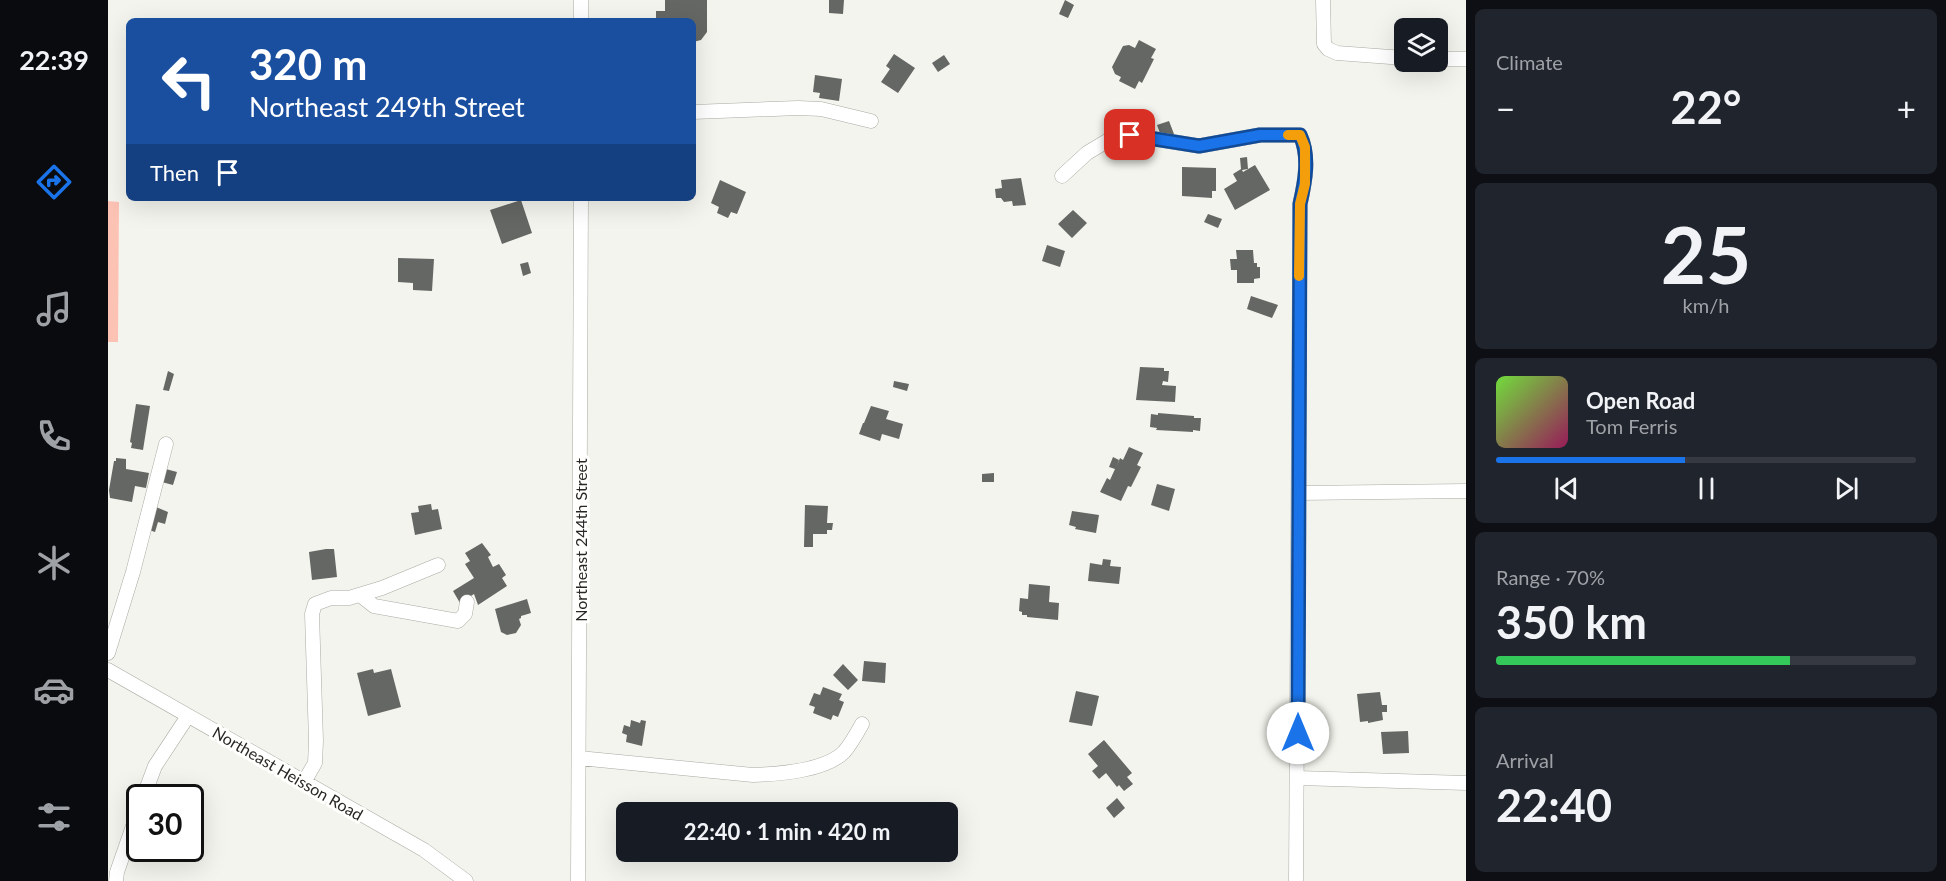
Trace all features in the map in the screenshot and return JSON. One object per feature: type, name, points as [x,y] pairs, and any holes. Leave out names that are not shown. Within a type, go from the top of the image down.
[{"type":"street","points":[[581,0],[581,18]]},
{"type":"street","points":[[1323,0],[1324,44],[1328,49],[1337,54],[1394,57]]},
{"type":"street","points":[[1448,59],[1466,59]]},
{"type":"street","points":[[696,112],[821,109],[871,121]]},
{"type":"street","points":[[1062,176],[1087,153],[1107,141],[1130,135],[1199,146],[1260,135],[1300,135],[1305,147],[1305,184],[1300,204],[1296,881]]},
{"type":"street","name":"Northeast 244th Street","points":[[578,881],[581,201]]},
{"type":"street","points":[[108,653],[134,572],[166,444]]},
{"type":"street","points":[[1299,493],[1466,492]]},
{"type":"street","points":[[304,782],[315,763],[312,614],[315,604],[331,598],[349,598],[360,595],[438,565]]},
{"type":"street","points":[[360,595],[374,606],[458,621],[465,614],[467,602]]},
{"type":"street","name":"Northeast Heisson Road","points":[[108,670],[424,850],[466,881]]},
{"type":"street","points":[[148,784],[155,766],[188,716]]},
{"type":"street","points":[[579,758],[753,775],[781,774],[814,768],[843,753],[862,724]]},
{"type":"street","points":[[1298,778],[1466,783]]},
{"type":"street","points":[[116,881],[126,846]]},
{"type":"shaded area","points":[[108,201],[119,202],[118,342],[108,342]]},
{"type":"building","points":[[665,0],[707,0],[707,32],[701,40],[696,41],[696,18],[656,18],[656,11],[665,11]]},
{"type":"building","points":[[829,0],[844,0],[843,14],[829,13]]},
{"type":"building","points":[[1065,0],[1074,5],[1068,18],[1059,14]]},
{"type":"building","points":[[1139,40],[1156,49],[1151,58],[1154,59],[1142,83],[1139,81],[1135,89],[1119,81],[1121,77],[1115,74],[1112,67],[1123,46],[1129,45],[1135,48]]},
{"type":"building","points":[[894,54],[915,68],[898,93],[881,82],[890,69],[886,66]]},
{"type":"building","points":[[944,55],[950,64],[938,72],[932,63]]},
{"type":"building","points":[[815,75],[842,79],[839,101],[819,98],[820,93],[813,92]]},
{"type":"building","points":[[1169,121],[1174,134],[1162,139],[1157,125]]},
{"type":"building","points":[[1247,157],[1248,169],[1242,170],[1243,172],[1255,165],[1270,190],[1235,210],[1224,189],[1237,181],[1233,174],[1241,169],[1240,158]]},
{"type":"building","points":[[1182,167],[1216,168],[1216,191],[1212,191],[1212,198],[1182,196]]},
{"type":"building","points":[[1021,178],[1026,205],[1013,206],[1012,201],[1004,202],[1001,198],[996,198],[995,189],[1002,188],[1001,180]]},
{"type":"building","points":[[720,180],[746,192],[737,214],[731,212],[728,218],[717,213],[719,207],[711,203]]},
{"type":"building","points":[[521,201],[532,233],[502,244],[490,210]]},
{"type":"building","points":[[1073,210],[1087,223],[1072,238],[1058,224]]},
{"type":"building","points":[[1208,214],[1222,219],[1218,228],[1204,222]]},
{"type":"building","points":[[1047,245],[1065,251],[1060,267],[1042,261]]},
{"type":"building","points":[[1236,250],[1253,250],[1254,263],[1260,267],[1260,278],[1254,279],[1254,283],[1237,283],[1237,270],[1231,270],[1230,259],[1237,259]]},
{"type":"building","points":[[398,258],[434,259],[432,291],[413,290],[413,283],[398,282]]},
{"type":"building","points":[[528,262],[531,273],[523,276],[520,264]]},
{"type":"building","points":[[1251,296],[1278,305],[1272,318],[1247,309]]},
{"type":"building","points":[[1140,367],[1164,368],[1164,371],[1169,371],[1168,382],[1163,381],[1162,385],[1176,386],[1175,402],[1136,400]]},
{"type":"building","points":[[168,371],[174,374],[169,391],[163,390]]},
{"type":"building","points":[[894,381],[909,384],[907,391],[893,387]]},
{"type":"building","points":[[136,404],[150,406],[143,450],[131,448],[132,443],[130,442]]},
{"type":"building","points":[[871,406],[889,411],[886,419],[903,424],[899,439],[882,434],[880,441],[859,434]]},
{"type":"building","points":[[1158,413],[1201,418],[1200,431],[1156,430],[1157,428],[1150,427],[1151,414],[1158,415]]},
{"type":"building","points":[[1129,447],[1143,453],[1137,465],[1141,467],[1121,501],[1100,492],[1107,478],[1110,480],[1115,469],[1109,467],[1113,457],[1119,460],[1117,466],[1120,458],[1123,460]]},
{"type":"building","points":[[116,458],[126,459],[126,469],[149,473],[146,488],[135,486],[132,502],[110,498],[109,490]]},
{"type":"building","points":[[162,468],[177,472],[173,485],[158,481]]},
{"type":"building","points":[[994,473],[994,482],[982,482],[982,474]]},
{"type":"building","points":[[1157,484],[1175,489],[1169,511],[1151,505]]},
{"type":"building","points":[[431,504],[432,510],[438,509],[442,529],[415,535],[411,513],[419,512],[418,506]]},
{"type":"building","points":[[805,505],[828,506],[827,523],[833,523],[832,530],[827,530],[827,534],[813,534],[813,547],[804,547]]},
{"type":"building","points":[[156,507],[168,512],[165,524],[158,522],[155,532],[149,530]]},
{"type":"building","points":[[1072,511],[1099,515],[1096,533],[1075,529],[1076,527],[1069,525]]},
{"type":"building","points":[[482,543],[491,555],[488,557],[493,567],[499,564],[506,575],[502,578],[507,586],[478,605],[474,594],[460,603],[453,591],[474,578],[465,564],[470,561],[465,553]]},
{"type":"building","points":[[334,549],[337,577],[312,580],[309,552]]},
{"type":"building","points":[[1103,559],[1111,560],[1110,566],[1121,567],[1119,584],[1088,581],[1090,563],[1102,565]]},
{"type":"building","points":[[1029,584],[1050,586],[1049,602],[1059,603],[1058,620],[1022,615],[1019,611],[1020,598],[1028,599]]},
{"type":"building","points":[[527,599],[531,613],[521,616],[519,619],[521,625],[516,633],[507,635],[501,632],[495,609]]},
{"type":"building","points":[[864,661],[886,663],[885,683],[862,681]]},
{"type":"building","points":[[843,664],[858,680],[848,690],[833,675]]},
{"type":"building","points":[[373,669],[374,673],[391,669],[401,707],[368,716],[357,673]]},
{"type":"building","points":[[823,687],[842,694],[839,700],[844,702],[838,717],[833,715],[831,720],[813,713],[815,707],[809,705],[814,693],[820,695]]},
{"type":"building","points":[[1076,691],[1099,696],[1092,726],[1069,722]]},
{"type":"building","points":[[1380,692],[1382,705],[1387,705],[1387,712],[1382,712],[1383,720],[1360,722],[1357,694]]},
{"type":"building","points":[[631,720],[640,723],[641,720],[646,721],[642,746],[626,742],[627,735],[622,733],[624,725],[630,727]]},
{"type":"building","points":[[1408,731],[1409,753],[1383,754],[1381,732]]},
{"type":"building","points":[[1104,740],[1132,773],[1127,777],[1133,784],[1124,791],[1119,785],[1117,787],[1106,773],[1099,779],[1092,771],[1098,766],[1088,754]]},
{"type":"building","points":[[1117,798],[1125,808],[1114,818],[1106,808]]},
{"type":"slow traffic","points":[[1288,135],[1300,135],[1305,147],[1305,184],[1300,204],[1299,276]]},
{"type":"route","points":[[1130,135],[1199,146],[1260,135],[1300,135],[1305,147],[1305,184],[1300,204],[1298,733]]}]
